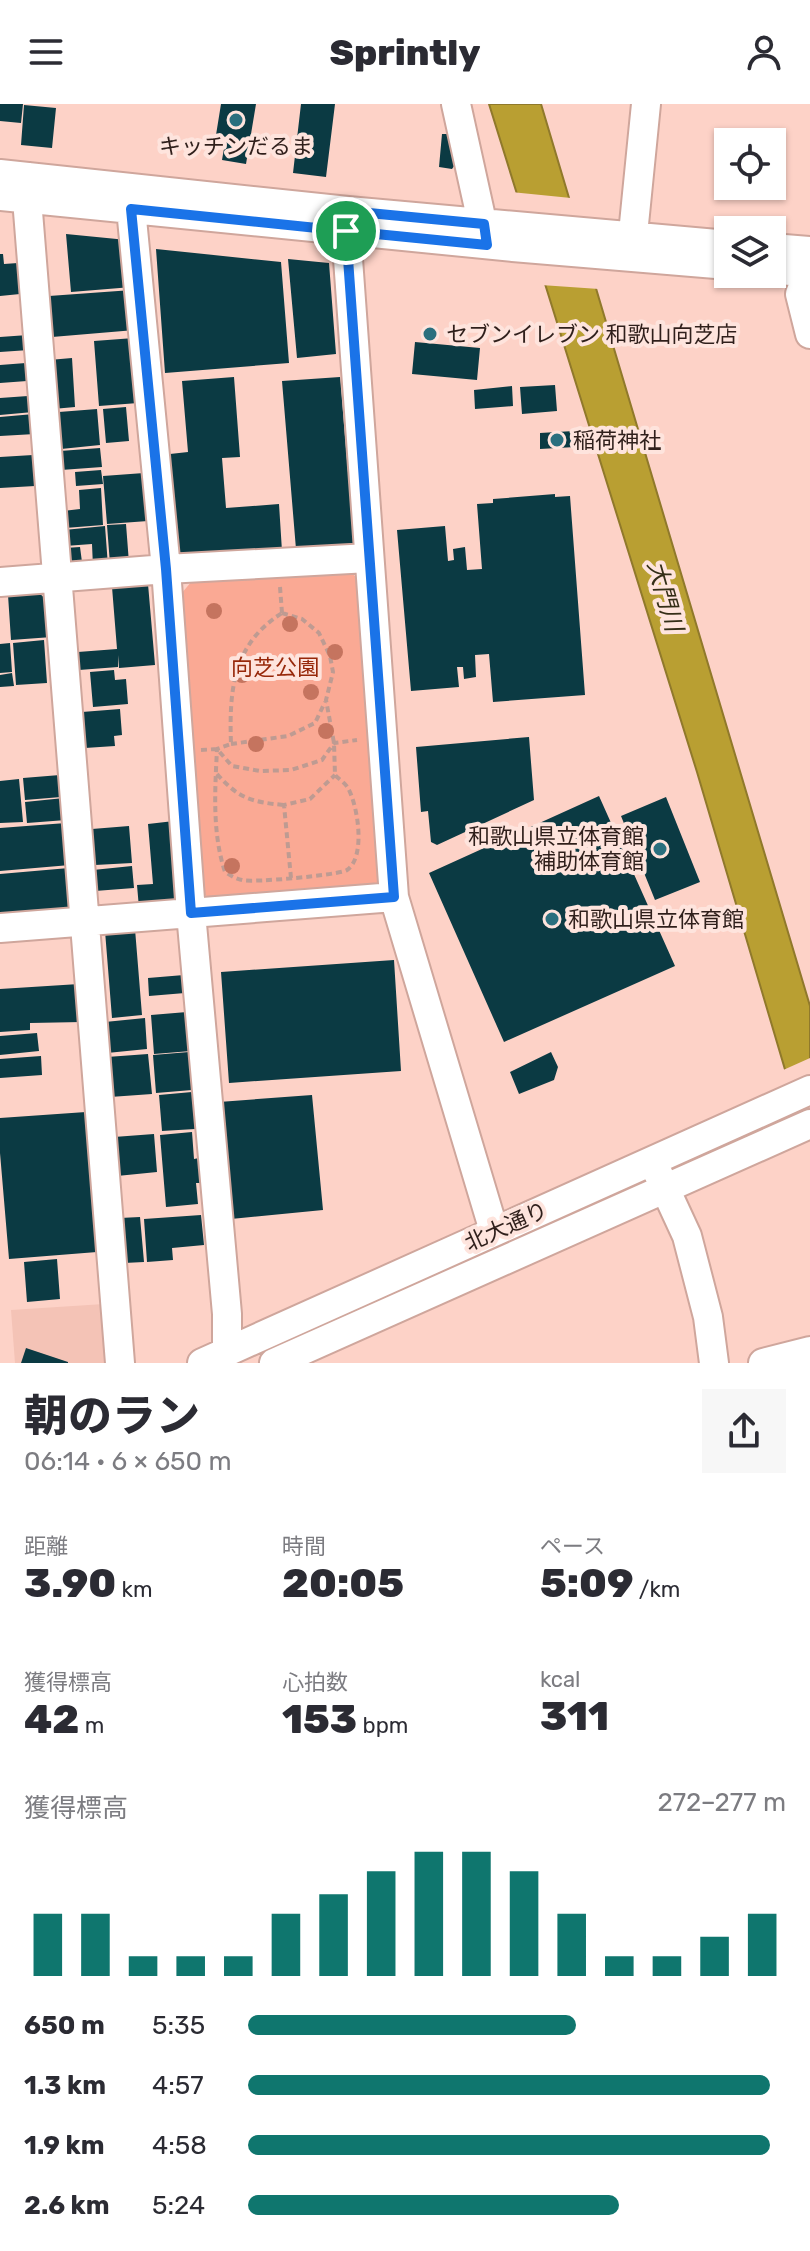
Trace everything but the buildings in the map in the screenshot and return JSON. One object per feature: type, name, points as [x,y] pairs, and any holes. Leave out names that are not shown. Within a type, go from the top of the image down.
[{"type":"street","points":[[456,104],[497,236]]},
{"type":"street","points":[[631,247],[646,104]]},
{"type":"street","points":[[0,174],[19,191],[130,198],[497,236],[599,243],[714,262]]},
{"type":"street","points":[[19,191],[57,577],[120,1363]]},
{"type":"street","points":[[130,198],[166,569],[191,913],[226,1299],[215,1358]]},
{"type":"street","points":[[347,221],[394,897],[494,1231]]},
{"type":"street","points":[[631,247],[714,245]]},
{"type":"street","points":[[786,255],[810,266]]},
{"type":"street","points":[[786,268],[810,266]]},
{"type":"street","points":[[810,266],[800,294],[810,334]]},
{"type":"street","points":[[0,582],[369,558]]},
{"type":"street","points":[[0,928],[394,897]]},
{"type":"street","name":"北大通り","points":[[215,1358],[810,1090]]},
{"type":"street","name":"北大通り","points":[[274,1363],[810,1124]]},
{"type":"street","points":[[651,1160],[687,1236],[708,1317],[714,1363]]},
{"type":"street","points":[[296,1321],[307,1348],[332,1363]]},
{"type":"street","points":[[763,1363],[810,1351]]},
{"type":"path","points":[[217,749],[288,736],[315,723],[326,700],[333,672],[330,656],[319,633],[302,619],[282,613],[264,624],[253,637],[239,665],[230,704],[231,744]]},
{"type":"path","points":[[217,749],[219,855],[225,872],[240,880],[251,881],[345,872],[355,861],[358,848],[357,816],[348,787],[335,775],[334,743],[326,700]]},
{"type":"path","points":[[217,749],[232,766],[260,771],[291,770],[322,760],[334,743],[382,737]]},
{"type":"path","points":[[216,774],[234,793],[257,803],[284,805],[310,799],[335,775]]},
{"type":"path","points":[[284,805],[294,905]]},
{"type":"shaded area","points":[[104,1304],[108,1363],[15,1363],[11,1310]]},
{"type":"green space","name":"向芝公園","points":[[346,568],[357,578],[380,880],[373,889],[214,902],[205,895],[181,594],[192,581]]},
{"type":"water","name":"大門川","points":[[489,104],[541,104],[810,1006],[810,1154],[697,772]]},
{"type":"pier","points":[[511,192],[571,198],[599,289],[541,285]]},
{"type":"pier","points":[[810,1058],[810,1155],[807,1156],[781,1071]]},
{"type":"place","name":"キッチンだるま","points":[[236,120]]},
{"type":"place","name":"セブンイレブン 和歌山向芝店","points":[[430,334]]},
{"type":"place","name":"稲荷神社","points":[[557,440]]},
{"type":"place","name":"和歌山県立体育館 補助体育館","points":[[660,849]]},
{"type":"place","name":"和歌山県立体育館","points":[[552,919]]},
{"type":"route","points":[[346,231],[394,897],[191,913],[166,569],[131,209],[346,231],[348,211],[484,224],[487,245],[346,231]]}]
